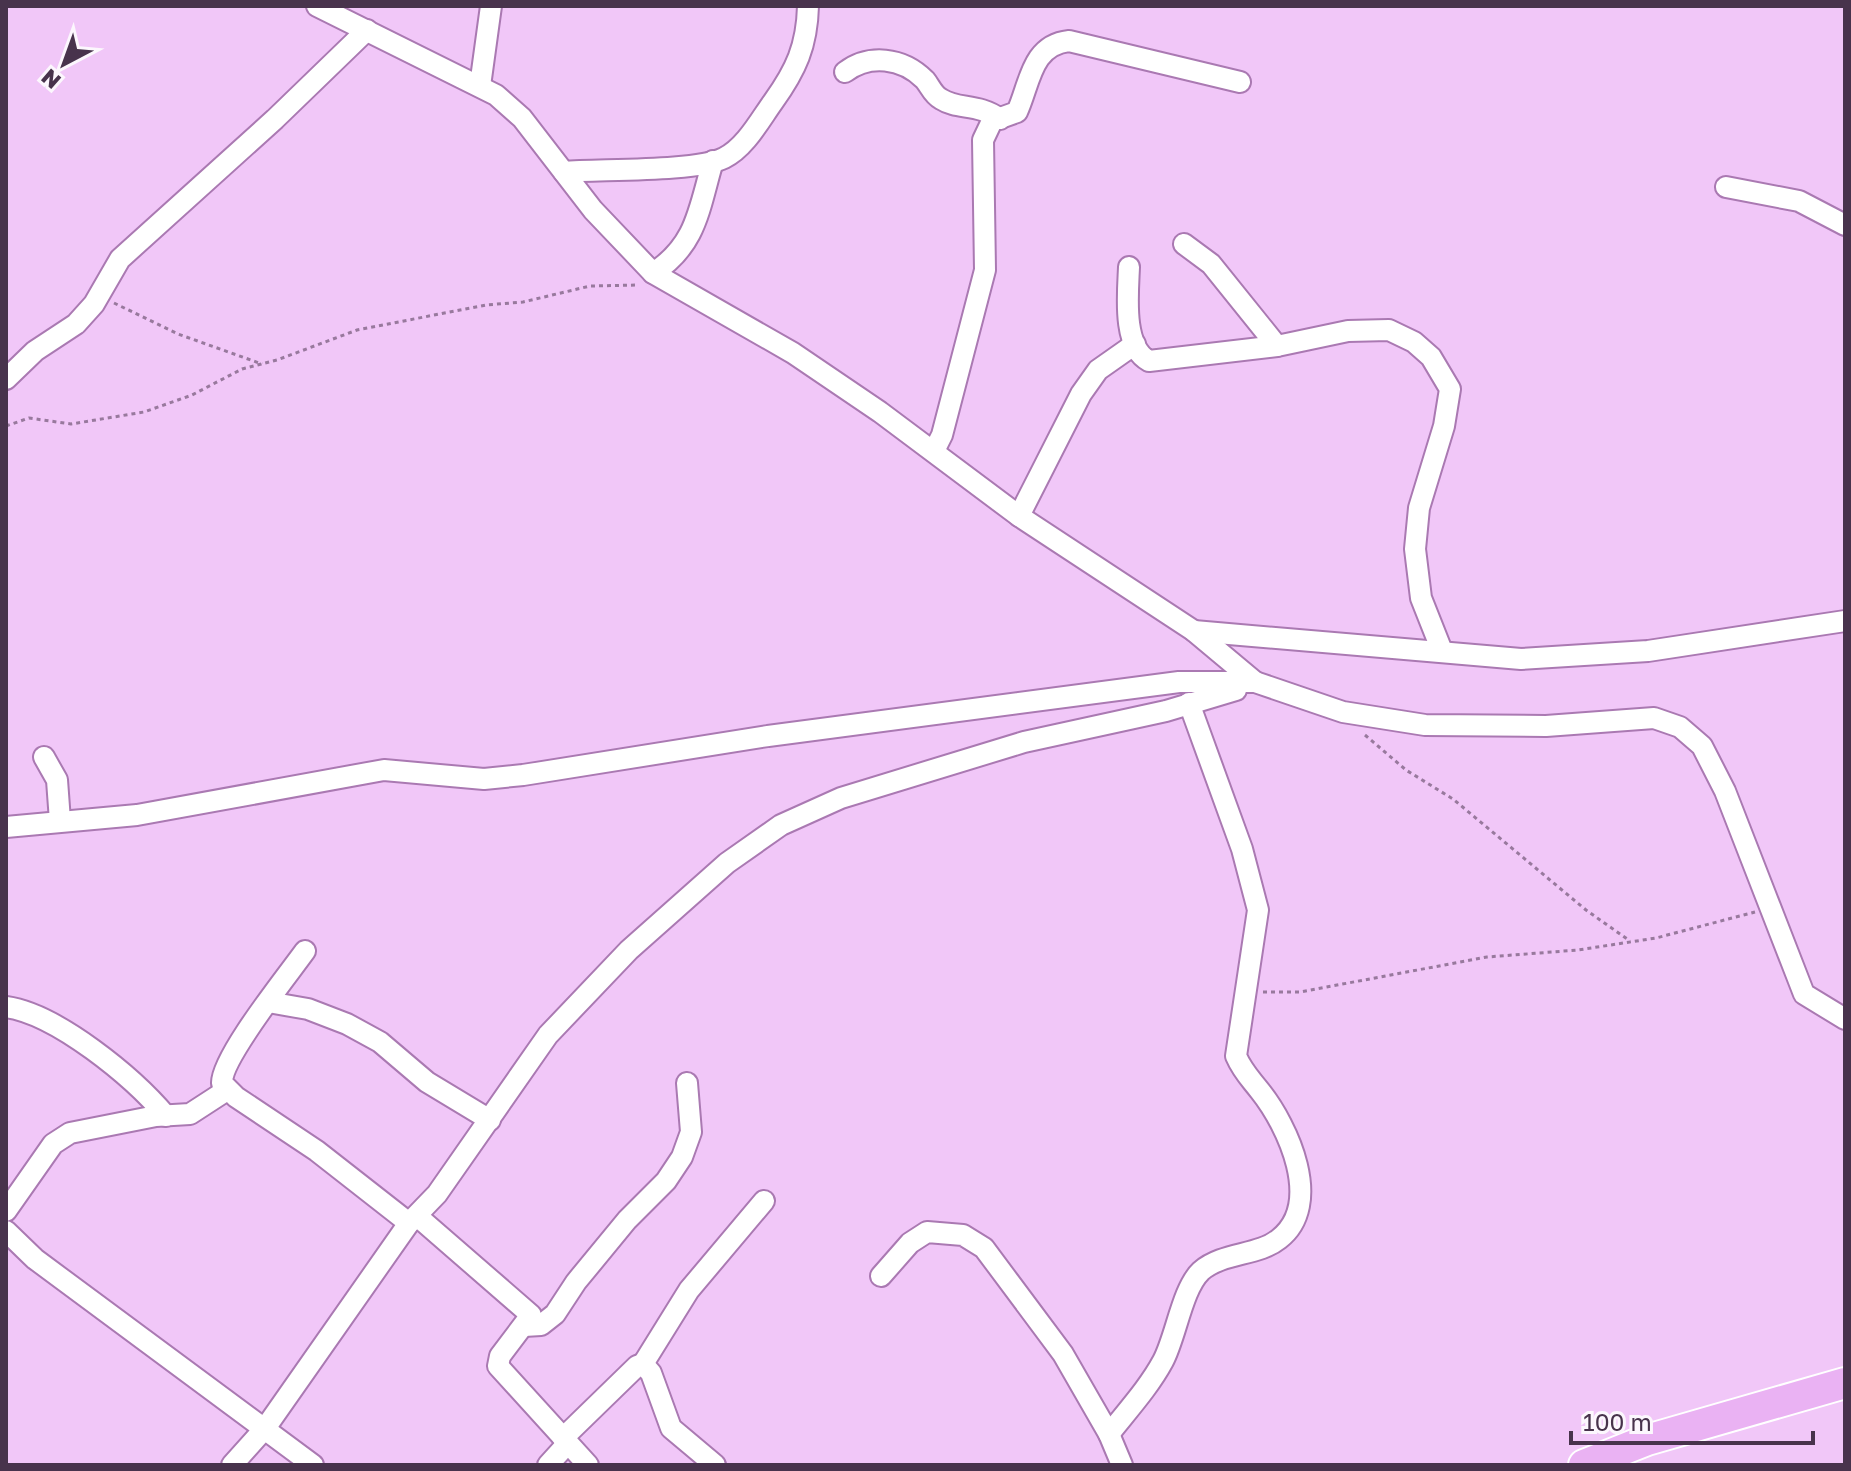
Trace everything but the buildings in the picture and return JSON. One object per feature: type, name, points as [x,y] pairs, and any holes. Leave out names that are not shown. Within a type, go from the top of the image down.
[{"type":"highway","points":[[1584,1465],[1662,1436],[1845,1383]]},
{"type":"street","points":[[317,6],[480,86],[522,118],[593,210],[658,276],[793,353],[934,451],[1019,516],[1194,631],[1255,682]]},
{"type":"street","points":[[480,86],[491,6]]},
{"type":"street","points":[[564,172],[690,166],[725,158],[745,140],[797,69],[807,37],[808,6]]},
{"type":"street","points":[[6,379],[35,351],[76,324],[120,259],[275,119],[367,30]]},
{"type":"street","points":[[934,451],[942,435],[979,299],[987,223],[983,140],[992,121],[1017,112],[1038,58],[1056,42],[1091,44],[1240,82]]},
{"type":"street","points":[[845,72],[868,59],[882,59],[913,71],[938,98],[986,109],[1000,119]]},
{"type":"street","points":[[658,276],[677,258],[689,237],[713,161]]},
{"type":"street","points":[[1726,187],[1799,201],[1845,225]]},
{"type":"street","points":[[1184,244],[1211,264],[1277,346]]},
{"type":"street","points":[[1129,267],[1128,301],[1135,344],[1141,357],[1149,361],[1277,346],[1348,331],[1389,330],[1414,342],[1445,376],[1450,389],[1448,405],[1419,508],[1415,549],[1421,598],[1442,651]]},
{"type":"street","points":[[1019,516],[1081,394],[1098,370],[1135,344]]},
{"type":"street","points":[[1194,631],[1521,659],[1648,651],[1845,621]]},
{"type":"street","points":[[6,827],[209,804],[384,770],[484,779],[768,736],[992,709],[1048,697],[1179,682],[1255,682],[1343,712],[1425,725],[1546,726],[1654,718],[1680,727],[1702,746],[1725,791],[1804,994],[1845,1019]]},
{"type":"street","points":[[232,1465],[266,1427],[413,1220],[490,1120],[548,1035],[629,950],[727,863],[781,825],[841,798],[1024,742],[1189,703],[1230,690],[1276,689]]},
{"type":"street","points":[[1109,1434],[1165,1358],[1199,1273],[1218,1261],[1278,1241],[1293,1224],[1300,1208],[1301,1190],[1287,1136],[1260,1091],[1244,1075],[1236,1056],[1258,910],[1242,849],[1189,703]]},
{"type":"street","points":[[44,757],[57,780],[60,821]]},
{"type":"street","points":[[305,951],[223,1073],[222,1083],[227,1090],[413,1220],[527,1312],[530,1319],[500,1356],[498,1366],[588,1465]]},
{"type":"street","points":[[268,1002],[308,1009],[347,1024],[380,1042],[427,1082],[490,1120]]},
{"type":"street","points":[[6,1007],[23,1010],[59,1027],[140,1085],[166,1116]]},
{"type":"street","points":[[524,1326],[541,1325],[555,1314],[576,1282],[627,1220],[666,1181],[682,1157],[691,1132],[687,1083]]},
{"type":"street","points":[[6,1211],[53,1144],[70,1133],[190,1114],[227,1090]]},
{"type":"street","points":[[548,1465],[565,1440],[637,1366],[643,1364],[689,1290],[764,1201]]},
{"type":"street","points":[[6,1231],[35,1259],[189,1376],[266,1427],[313,1465]]},
{"type":"street","points":[[881,1276],[910,1243],[927,1232],[963,1235],[984,1248],[1063,1354],[1109,1434],[1122,1465]]},
{"type":"street","points":[[643,1364],[655,1383],[671,1428],[715,1465]]},
{"type":"path","points":[[6,426],[29,418],[71,424],[144,412],[192,395],[242,369],[357,330],[486,305],[523,302],[590,286],[635,285],[658,276]]},
{"type":"path","points":[[98,294],[178,334],[262,364]]},
{"type":"path","points":[[1343,712],[1389,759],[1453,799],[1586,910],[1632,942]]},
{"type":"path","points":[[1245,992],[1300,992],[1487,957],[1632,942],[1771,908]]}]
